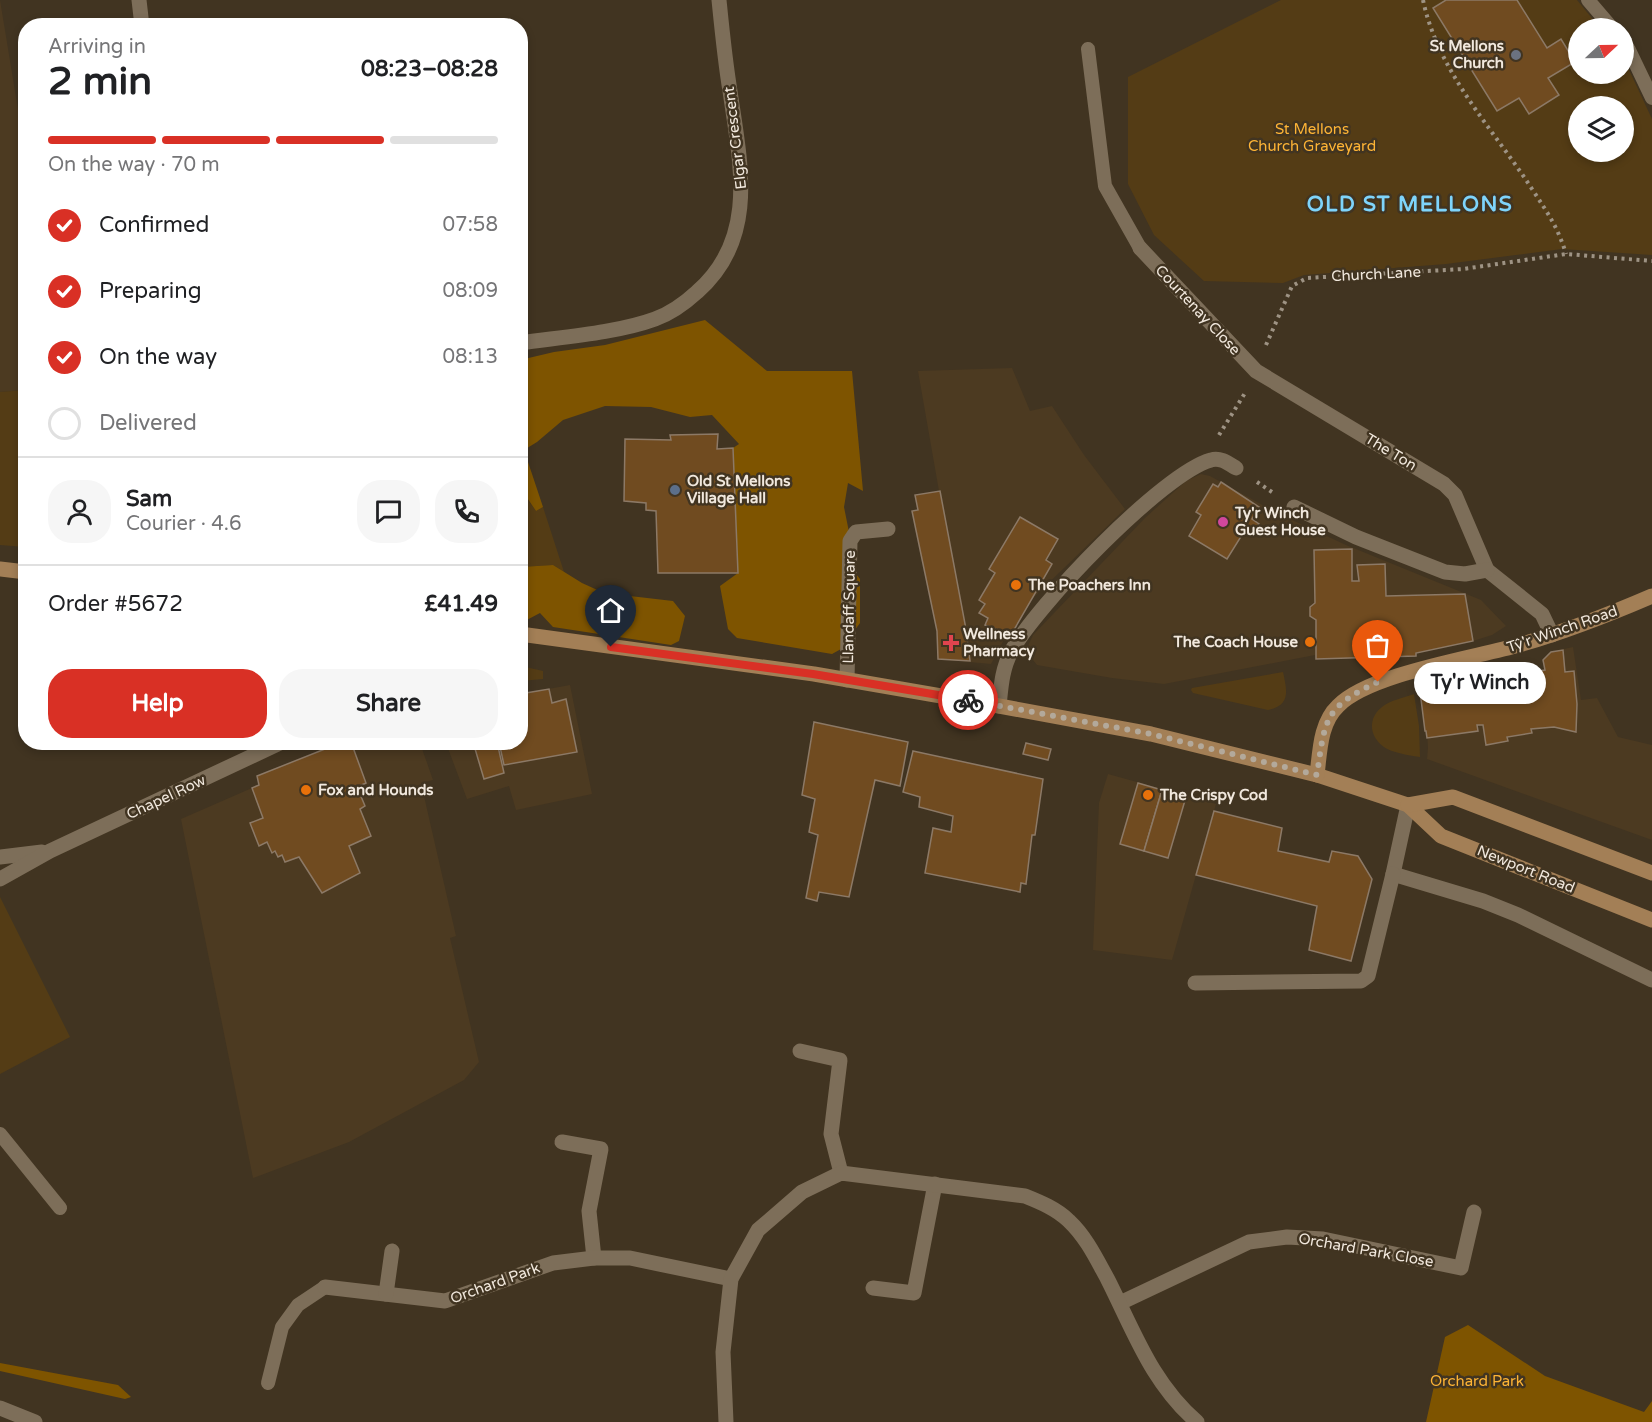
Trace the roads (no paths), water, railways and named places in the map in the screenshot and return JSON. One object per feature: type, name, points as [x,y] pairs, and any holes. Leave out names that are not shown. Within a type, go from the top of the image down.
[{"type":"main road","points":[[0,569],[18,571]]},
{"type":"main road","name":"Tŷ'r Winch Road","points":[[1317,775],[1323,732],[1328,720],[1337,706],[1354,694],[1393,678],[1552,635],[1652,596]]},
{"type":"main road","name":"Newport Road","points":[[528,635],[847,680],[999,705],[1151,734],[1317,775],[1408,805],[1441,836],[1652,920]]},
{"type":"main road","name":"Newport Road","points":[[1408,805],[1453,797],[1652,873]]},
{"type":"street","points":[[140,0],[141,18]]},
{"type":"street","name":"Elgar Crescent","points":[[528,343],[626,327],[656,319],[681,306],[705,285],[723,264],[737,231],[742,198],[739,152],[719,0]]},
{"type":"street","name":"Courtenay Close","points":[[1140,248],[1256,371]]},
{"type":"street","name":"The Ton","points":[[1256,371],[1444,484],[1455,495],[1487,570],[1542,614],[1552,635]]},
{"type":"street","points":[[999,705],[1002,677],[1022,634],[1050,599],[1092,556],[1155,496],[1183,474],[1214,459],[1224,460],[1236,468]]},
{"type":"street","points":[[1294,507],[1356,537],[1445,573],[1465,574],[1487,570]]},
{"type":"street","name":"Llandaff Square","points":[[847,680],[850,541],[856,532],[888,529]]},
{"type":"street","name":"Chapel Row","points":[[50,850],[265,750]]},
{"type":"street","points":[[1195,983],[1361,981],[1368,976],[1394,874],[1408,805]]},
{"type":"street","points":[[0,857],[50,850]]},
{"type":"street","points":[[0,879],[50,850]]},
{"type":"street","points":[[1394,874],[1483,901],[1518,915],[1652,980]]},
{"type":"street","points":[[800,1051],[840,1060],[831,1134],[841,1173]]},
{"type":"street","points":[[562,1142],[600,1149],[589,1211],[594,1258]]},
{"type":"street","points":[[726,1422],[723,1352],[731,1279],[758,1230],[801,1192],[841,1173],[1025,1196],[1049,1206],[1068,1220],[1088,1243],[1151,1367],[1167,1392],[1197,1422]]},
{"type":"street","points":[[873,1288],[914,1293],[935,1184]]},
{"type":"street","name":"Orchard Park Close","points":[[1120,1303],[1249,1242],[1287,1237],[1323,1239],[1461,1268],[1474,1212]]},
{"type":"street","points":[[386,1294],[392,1251]]},
{"type":"street","name":"Orchard Park","points":[[325,1287],[445,1301],[553,1263],[594,1258],[630,1258],[731,1279]]},
{"type":"street","points":[[0,1408],[35,1422]]},
{"type":"lane","points":[[1588,0],[1603,18]]},
{"type":"lane","points":[[1088,49],[1105,186],[1140,248]]},
{"type":"lane","points":[[1634,60],[1652,98]]},
{"type":"lane","points":[[0,1134],[60,1208]]},
{"type":"lane","points":[[268,1383],[282,1327],[298,1305],[325,1287]]},
{"type":"place","name":"St Mellons Church","points":[[1516,55]]},
{"type":"place","name":"Old St Mellons Village Hall","points":[[675,490]]},
{"type":"place","name":"Ty'r Winch Guest House","points":[[1223,522]]},
{"type":"place","name":"The Poachers Inn","points":[[1016,585]]},
{"type":"place","name":"The Coach House","points":[[1310,642]]},
{"type":"place","name":"Wellness Pharmacy","points":[[951,643]]},
{"type":"place","name":"Ty'r Winch","points":[[1378,682]]},
{"type":"place","name":"Fox and Hounds","points":[[306,790]]},
{"type":"place","name":"The Crispy Cod","points":[[1148,795]]},
{"type":"district","name":"OLD ST MELLONS","points":[[1410,204]]},
{"type":"park label","name":"St Mellons Church Graveyard","points":[[1312,138]]}]
